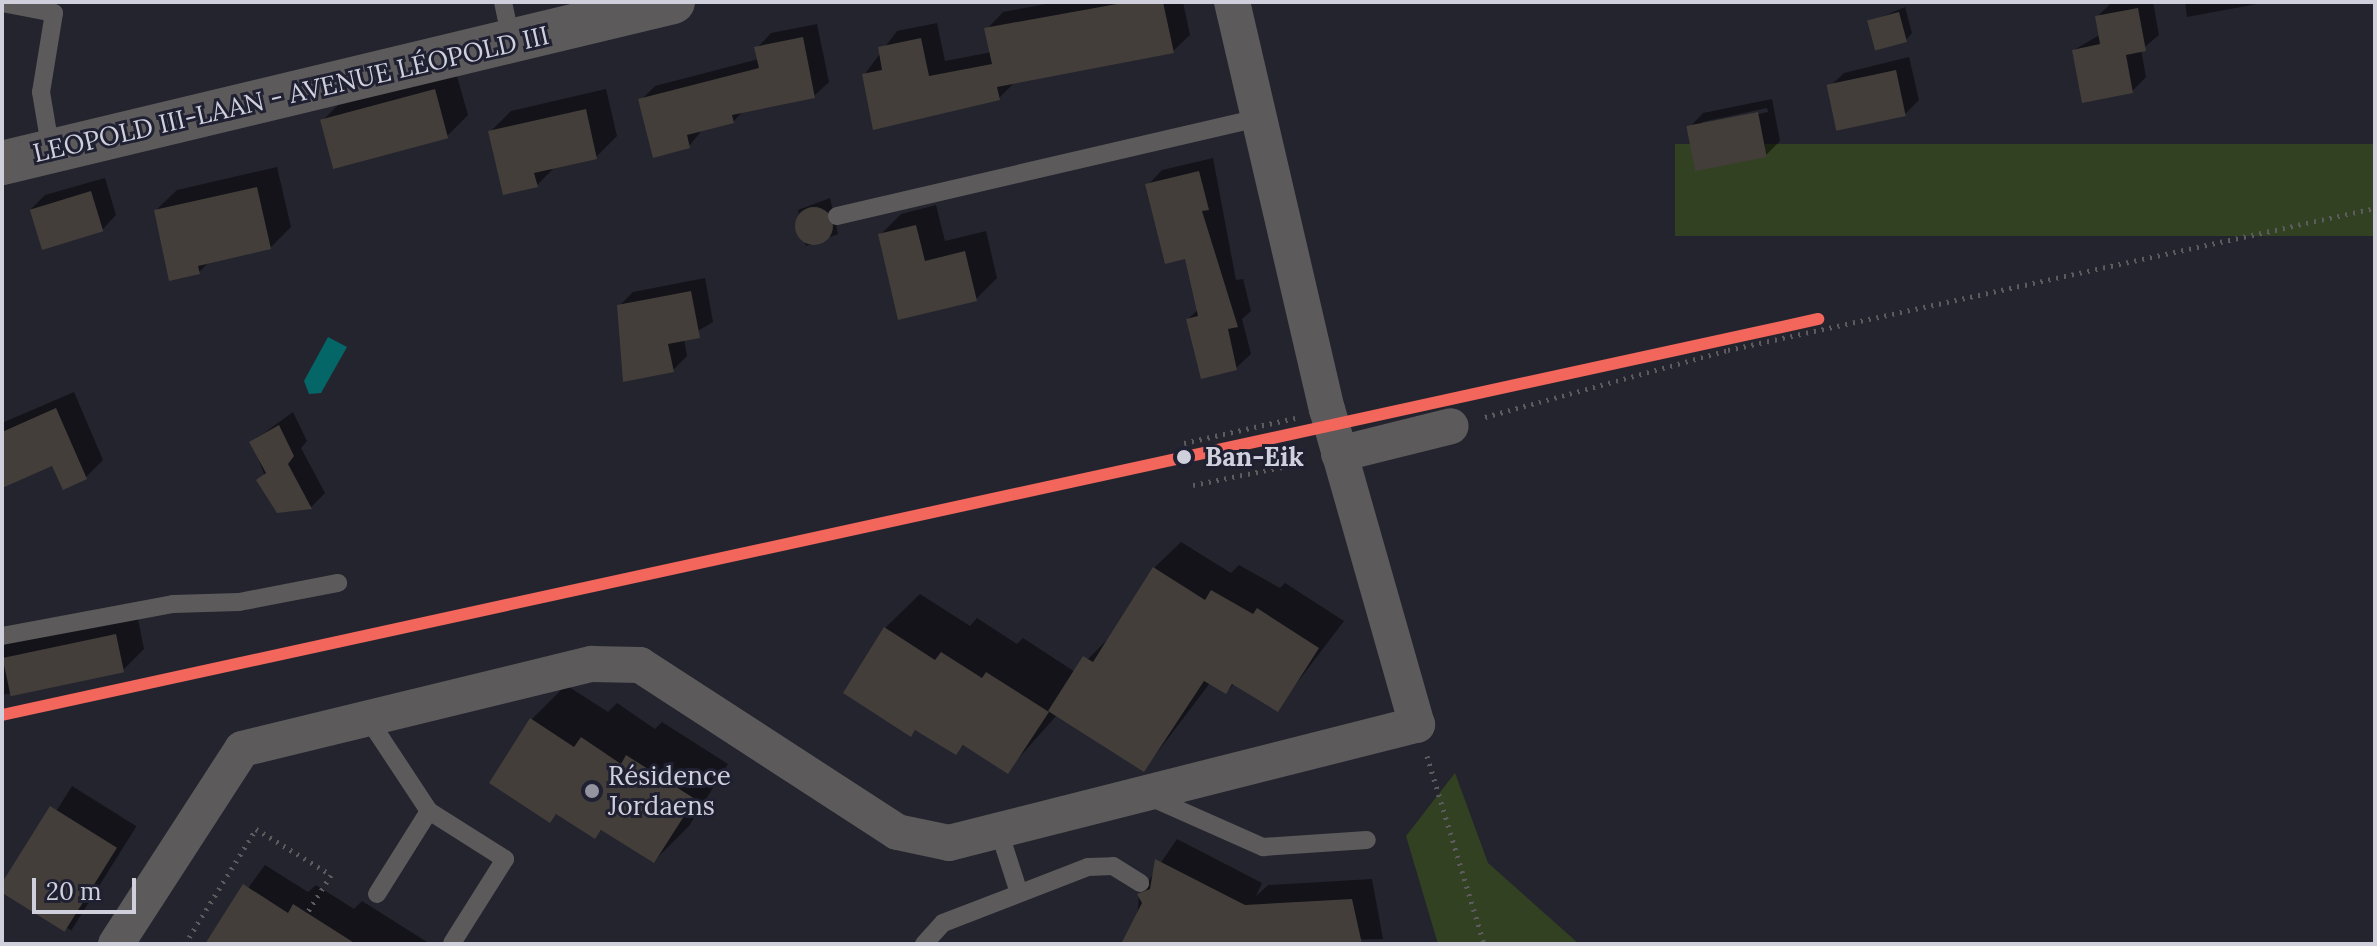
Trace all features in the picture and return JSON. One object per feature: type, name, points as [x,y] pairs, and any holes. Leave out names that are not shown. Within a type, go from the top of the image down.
[{"type":"street","name":"LEOPOLD III-LAAN - AVENUE LÉOPOLD III","points":[[2,163],[507,21],[673,2]]},
{"type":"street","points":[[116,944],[242,749],[592,664],[640,665],[897,832],[949,843],[1000,834],[1417,725],[1327,410],[1262,117],[1232,2]]},
{"type":"street","points":[[1339,454],[1451,426]]},
{"type":"lane","points":[[2,3],[54,13],[41,92],[51,151]]},
{"type":"lane","points":[[837,216],[1262,117]]},
{"type":"lane","points":[[2,636],[173,604],[239,602],[338,583]]},
{"type":"lane","points":[[367,717],[429,811],[505,859],[452,943]]},
{"type":"lane","points":[[1147,795],[1263,847],[1367,840]]},
{"type":"lane","points":[[377,894],[429,811]]},
{"type":"lane","points":[[1000,834],[1019,893]]},
{"type":"lane","points":[[924,944],[943,923],[1088,867],[1113,866],[1140,883]]},
{"type":"path","points":[[1451,426],[1728,350],[2375,208]]},
{"type":"path","points":[[1184,443],[1327,410]]},
{"type":"path","points":[[1193,485],[1339,454]]},
{"type":"path","points":[[1417,725],[1484,944]]},
{"type":"path","points":[[185,944],[256,829],[331,875],[307,913]]},
{"type":"shaded area","points":[[1675,144],[2375,144],[2375,236],[1675,236]]},
{"type":"shaded area","points":[[328,337],[347,347],[321,393],[309,394],[304,381]]},
{"type":"shaded area","points":[[1455,773],[1488,863],[1579,944],[1438,944],[1406,836]]},
{"type":"building","points":[[1128,2],[1163,2],[1174,53],[997,87],[1000,100],[873,130],[862,74],[882,70],[878,47],[921,38],[929,76],[992,64],[984,28]]},
{"type":"building","points":[[2138,8],[2146,51],[2126,55],[2133,93],[2082,103],[2072,50],[2100,44],[2095,16]]},
{"type":"building","points":[[1899,12],[1907,42],[1875,50],[1867,21]]},
{"type":"building","points":[[803,37],[815,98],[732,115],[734,123],[687,135],[690,148],[653,158],[638,99],[759,68],[754,47]]},
{"type":"building","points":[[1896,70],[1906,116],[1836,131],[1827,85]]},
{"type":"building","points":[[435,89],[448,138],[333,169],[320,120]]},
{"type":"building","points":[[586,109],[597,159],[534,173],[538,187],[503,195],[488,131]]},
{"type":"building","points":[[1758,112],[1767,157],[1695,171],[1686,126]]},
{"type":"building","points":[[1199,171],[1209,210],[1202,211],[1238,327],[1228,329],[1237,370],[1201,379],[1186,319],[1198,316],[1185,259],[1165,264],[1145,184]]},
{"type":"building","points":[[257,187],[271,249],[198,266],[200,274],[169,281],[154,210]]},
{"type":"building","points":[[91,191],[103,231],[42,250],[30,210]]},
{"type":"building","points":[[814,207],[827,213],[833,226],[827,239],[814,245],[801,239],[795,226],[801,213]]},
{"type":"building","points":[[916,225],[925,261],[965,251],[977,301],[898,320],[878,234]]},
{"type":"building","points":[[691,291],[700,338],[668,344],[674,372],[623,382],[617,305]]},
{"type":"building","points":[[56,408],[87,479],[63,490],[52,466],[2,488],[2,432]]},
{"type":"building","points":[[279,425],[294,456],[288,464],[312,509],[277,513],[256,480],[266,473],[249,442]]},
{"type":"building","points":[[1153,567],[1205,600],[1211,590],[1253,614],[1257,608],[1319,648],[1278,712],[1232,684],[1226,694],[1204,681],[1144,772],[1048,711],[1083,656],[1093,662]]},
{"type":"building","points":[[884,627],[935,660],[941,652],[982,678],[986,672],[1049,712],[1008,774],[963,745],[956,755],[915,730],[911,737],[843,693]]},
{"type":"building","points":[[116,634],[124,672],[11,696],[3,658]]},
{"type":"building","name":"Résidence Jordaens","points":[[530,718],[574,747],[581,737],[621,764],[626,755],[695,799],[654,863],[601,830],[595,839],[556,814],[550,823],[489,783]]},
{"type":"building","points":[[50,806],[117,848],[65,932],[2,893],[2,883]]},
{"type":"building","points":[[1155,859],[1245,905],[1352,899],[1362,944],[1121,944],[1142,903],[1137,894],[1150,889]]},
{"type":"building","points":[[243,884],[288,913],[293,904],[356,944],[205,944]]},
{"type":"transit line","points":[[2,715],[1818,319]]},
{"type":"place","name":"Ban-Eik","points":[[1184,457]]},
{"type":"place","name":"Résidence Jordaens","points":[[592,791]]}]
